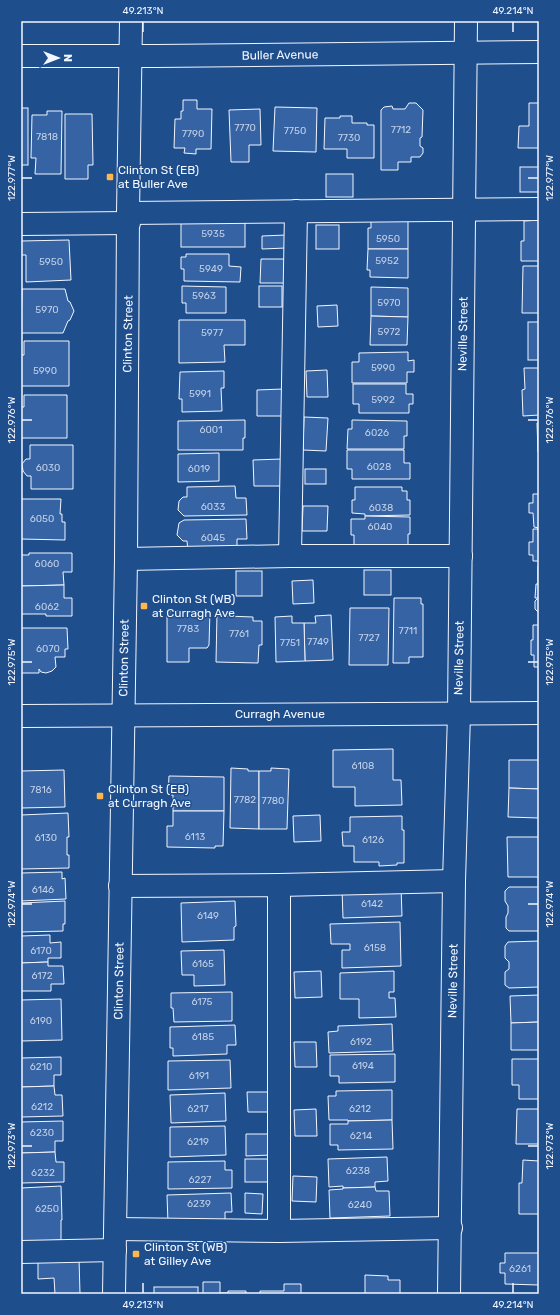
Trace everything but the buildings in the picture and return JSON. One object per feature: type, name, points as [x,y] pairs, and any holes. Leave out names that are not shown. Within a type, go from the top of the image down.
[{"type":"street","name":"Clinton Street","points":[[114,1294],[126,558],[131,21]]},
{"type":"street","name":"Neville Street","points":[[449,1294],[451,1228],[454,881],[459,714],[466,21]]},
{"type":"street","name":"Buller Avenue","points":[[21,56],[539,52]]},
{"type":"street","points":[[21,224],[296,211],[539,209]]},
{"type":"street","points":[[290,556],[296,211]]},
{"type":"street","points":[[126,558],[461,556]]},
{"type":"street","name":"Curragh Avenue","points":[[21,716],[539,713]]},
{"type":"street","points":[[120,886],[279,885],[454,881]]},
{"type":"street","points":[[279,885],[279,1231]]},
{"type":"street","points":[[21,1252],[115,1240],[279,1231],[451,1228]]},
{"type":"place","name":"Clinton St (EB) at Buller Ave","points":[[110,177]]},
{"type":"place","name":"Clinton St (WB) at Curragh Ave","points":[[144,606]]},
{"type":"place","name":"Clinton St (EB) at Curragh Ave","points":[[100,796]]},
{"type":"place","name":"Clinton St (WB) at Gilley Ave","points":[[136,1254]]}]
